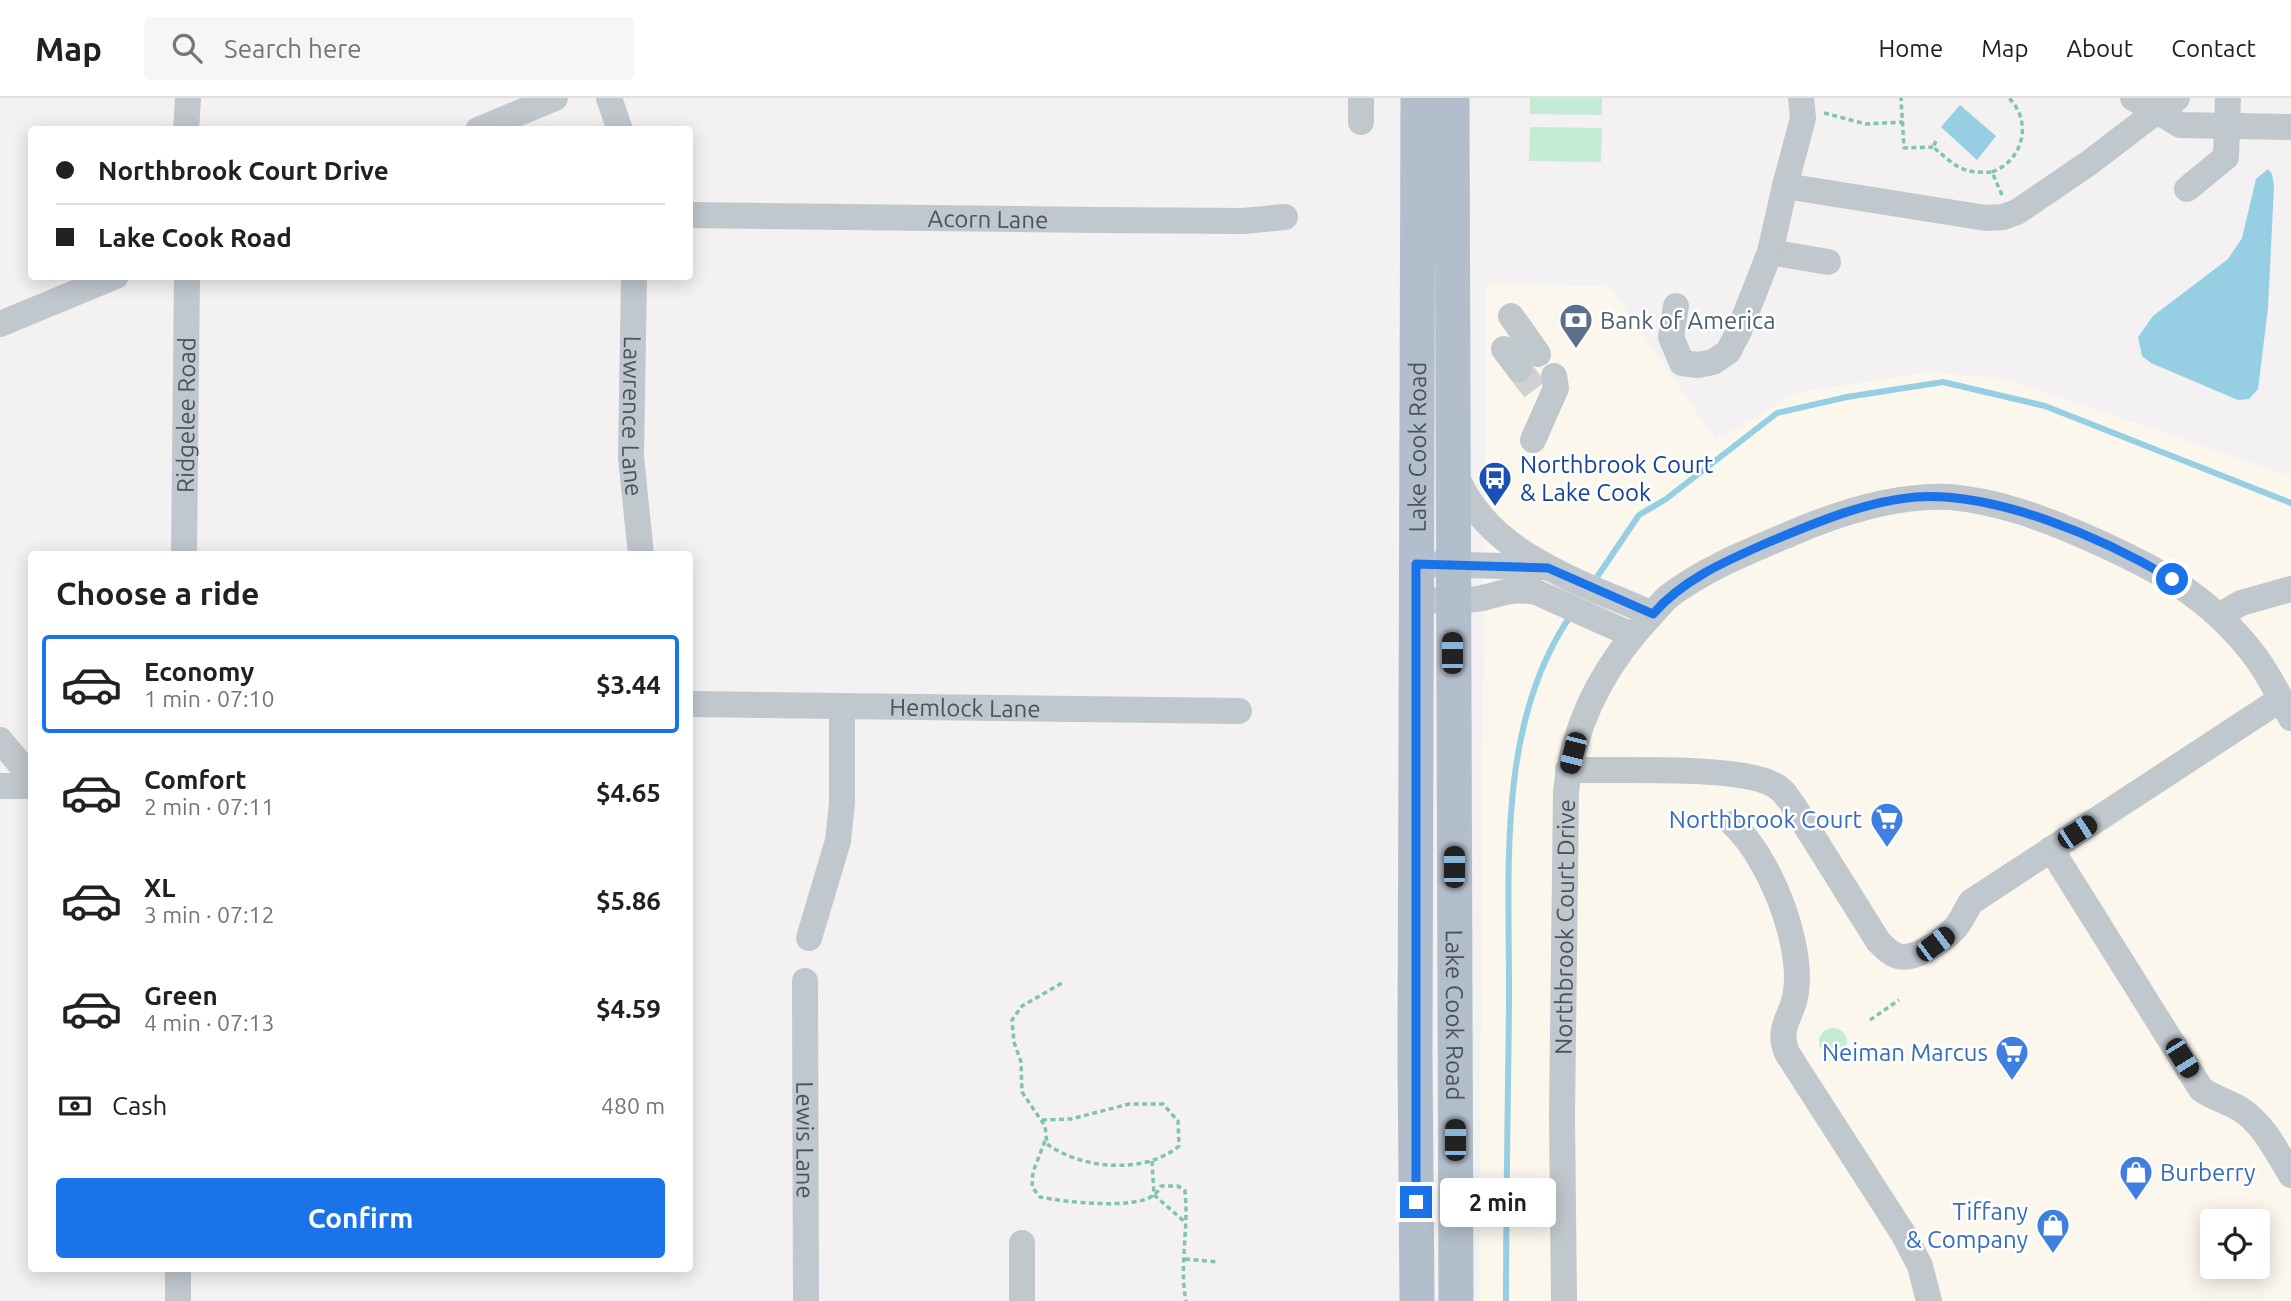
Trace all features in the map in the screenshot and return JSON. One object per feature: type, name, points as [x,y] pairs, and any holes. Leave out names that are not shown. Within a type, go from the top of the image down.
[{"type":"main road","name":"Lake Cook Road","points":[[1417,1301],[1415,1127],[1418,98]]},
{"type":"main road","name":"Lake Cook Road","points":[[1452,98],[1455,1301]]},
{"type":"street","points":[[186,126],[188,98]]},
{"type":"street","points":[[609,98],[619,126]]},
{"type":"street","points":[[2133,98],[2167,105],[2180,125],[2291,127]]},
{"type":"street","points":[[2186,189],[2226,157],[2228,98]]},
{"type":"street","points":[[487,126],[544,100]]},
{"type":"street","points":[[1676,306],[1671,337],[1682,363],[1698,365],[1713,362],[1728,352],[1770,252],[1803,118],[1801,102]]},
{"type":"street","points":[[1785,186],[1986,218],[2006,216],[2017,212],[2089,163],[2167,105]]},
{"type":"street","name":"Acorn Lane","points":[[693,215],[1242,221],[1285,217]]},
{"type":"street","points":[[1770,252],[1828,262]]},
{"type":"street","points":[[0,324],[106,280]]},
{"type":"street","name":"Ridgelee Road","points":[[184,551],[187,280]]},
{"type":"street","name":"Lawrence Lane","points":[[634,280],[631,457],[641,551]]},
{"type":"street","points":[[1533,440],[1547,390]]},
{"type":"street","points":[[1452,466],[1468,501],[1508,544],[1548,568],[1653,614]]},
{"type":"street","name":"Northbrook Court Drive","points":[[1564,1301],[1562,1093],[1568,770],[1585,713],[1614,658],[1667,597],[1716,567],[1814,523],[1915,497],[1949,497],[1982,502],[2015,510],[2127,554],[2184,586],[2219,615],[2249,647],[2286,709]]},
{"type":"street","points":[[1416,564],[1548,568]]},
{"type":"street","points":[[1416,600],[1478,599],[1521,589],[1632,635]]},
{"type":"street","points":[[2219,615],[2241,603],[2291,589]]},
{"type":"street","name":"Hemlock Lane","points":[[693,704],[1238,711]]},
{"type":"street","points":[[809,938],[838,841],[842,803],[842,707]]},
{"type":"street","points":[[1568,770],[1705,772],[1743,776],[1773,783],[1793,805],[1878,941],[1896,956],[1913,956],[1953,930],[1971,902],[2051,849],[2286,709]]},
{"type":"street","points":[[0,740],[28,774]]},
{"type":"street","points":[[0,786],[28,786]]},
{"type":"street","points":[[1732,824],[1745,835],[1770,878],[1796,950],[1797,992],[1783,1029],[1782,1041],[1787,1053],[1904,1235],[1920,1266],[1929,1301]]},
{"type":"street","points":[[2051,849],[2201,1089],[2213,1098],[2241,1109],[2252,1118],[2291,1175]]},
{"type":"street","name":"Lewis Lane","points":[[805,981],[806,1301]]},
{"type":"street","points":[[1022,1242],[1022,1301]]},
{"type":"street","points":[[178,1272],[178,1301]]},
{"type":"path","points":[[1903,98],[1904,148],[1933,147],[1958,168],[1973,173],[1992,172],[2003,168],[2014,159],[2021,143],[2023,122],[2015,104],[2009,98]]},
{"type":"path","points":[[1801,102],[1854,123],[1885,125],[1903,122]]},
{"type":"path","points":[[1933,147],[1936,141]]},
{"type":"path","points":[[1992,172],[2001,189],[2006,216]]},
{"type":"path","points":[[1042,1120],[1071,1119],[1129,1104],[1163,1104],[1178,1121],[1179,1146],[1169,1154],[1140,1165],[1084,1162],[1060,1154],[1047,1144],[1045,1126],[1023,1092],[1021,1062],[1014,1042],[1012,1020],[1022,1006],[1064,982]]},
{"type":"path","points":[[1870,1020],[1899,1000]]},
{"type":"path","points":[[1046,1140],[1032,1172],[1032,1187],[1040,1197],[1119,1204],[1136,1202],[1154,1195],[1161,1186],[1178,1186],[1185,1191],[1187,1209],[1183,1276],[1186,1301]]},
{"type":"path","points":[[1152,1161],[1154,1195],[1185,1222]]},
{"type":"path","points":[[1185,1259],[1218,1262]]},
{"type":"shaded area","name":"Northbrook Court","points":[[1486,284],[1610,286],[1716,440],[1787,397],[1800,392],[1929,372],[2008,380],[2291,476],[2291,1301],[1479,1301]]},
{"type":"green space","points":[[1530,98],[1602,98],[1602,115],[1530,114]]},
{"type":"green space","points":[[1530,127],[1602,128],[1601,162],[1529,161]]},
{"type":"green space","points":[[1833,1028],[1843,1032],[1847,1042],[1843,1052],[1833,1056],[1823,1052],[1819,1042],[1823,1032]]},
{"type":"water","points":[[1960,105],[1996,136],[1977,160],[1941,127]]},
{"type":"water","points":[[2268,169],[2272,174],[2274,186],[2268,308],[2258,389],[2249,399],[2238,400],[2151,363],[2142,356],[2138,337],[2153,316],[2228,259],[2242,238],[2256,179]]},
{"type":"waterway","points":[[1593,583],[1639,515],[1666,499],[1777,413],[1847,397],[1943,382],[2045,406],[2291,503]]},
{"type":"waterway","points":[[1506,1301],[1508,904],[1512,802],[1518,752],[1529,704],[1547,658],[1571,615]]},
{"type":"tunnel","points":[[1519,369],[1535,390]]},
{"type":"place","name":"Bank of America","points":[[1576,350]]},
{"type":"place","name":"Northbrook Court & Lake Cook","points":[[1495,508]]},
{"type":"place","name":"Northbrook Court","points":[[1887,849]]},
{"type":"place","name":"Neiman Marcus","points":[[2012,1082]]},
{"type":"place","name":"Burberry","points":[[2136,1202]]},
{"type":"place","name":"Tiffany & Company","points":[[2053,1255]]},
{"type":"route","points":[[1416,1202],[1416,564],[1548,568],[1653,614],[1667,597],[1716,567],[1814,523],[1856,510],[1915,497],[1949,497],[2025,513],[2127,554],[2172,579]]}]
